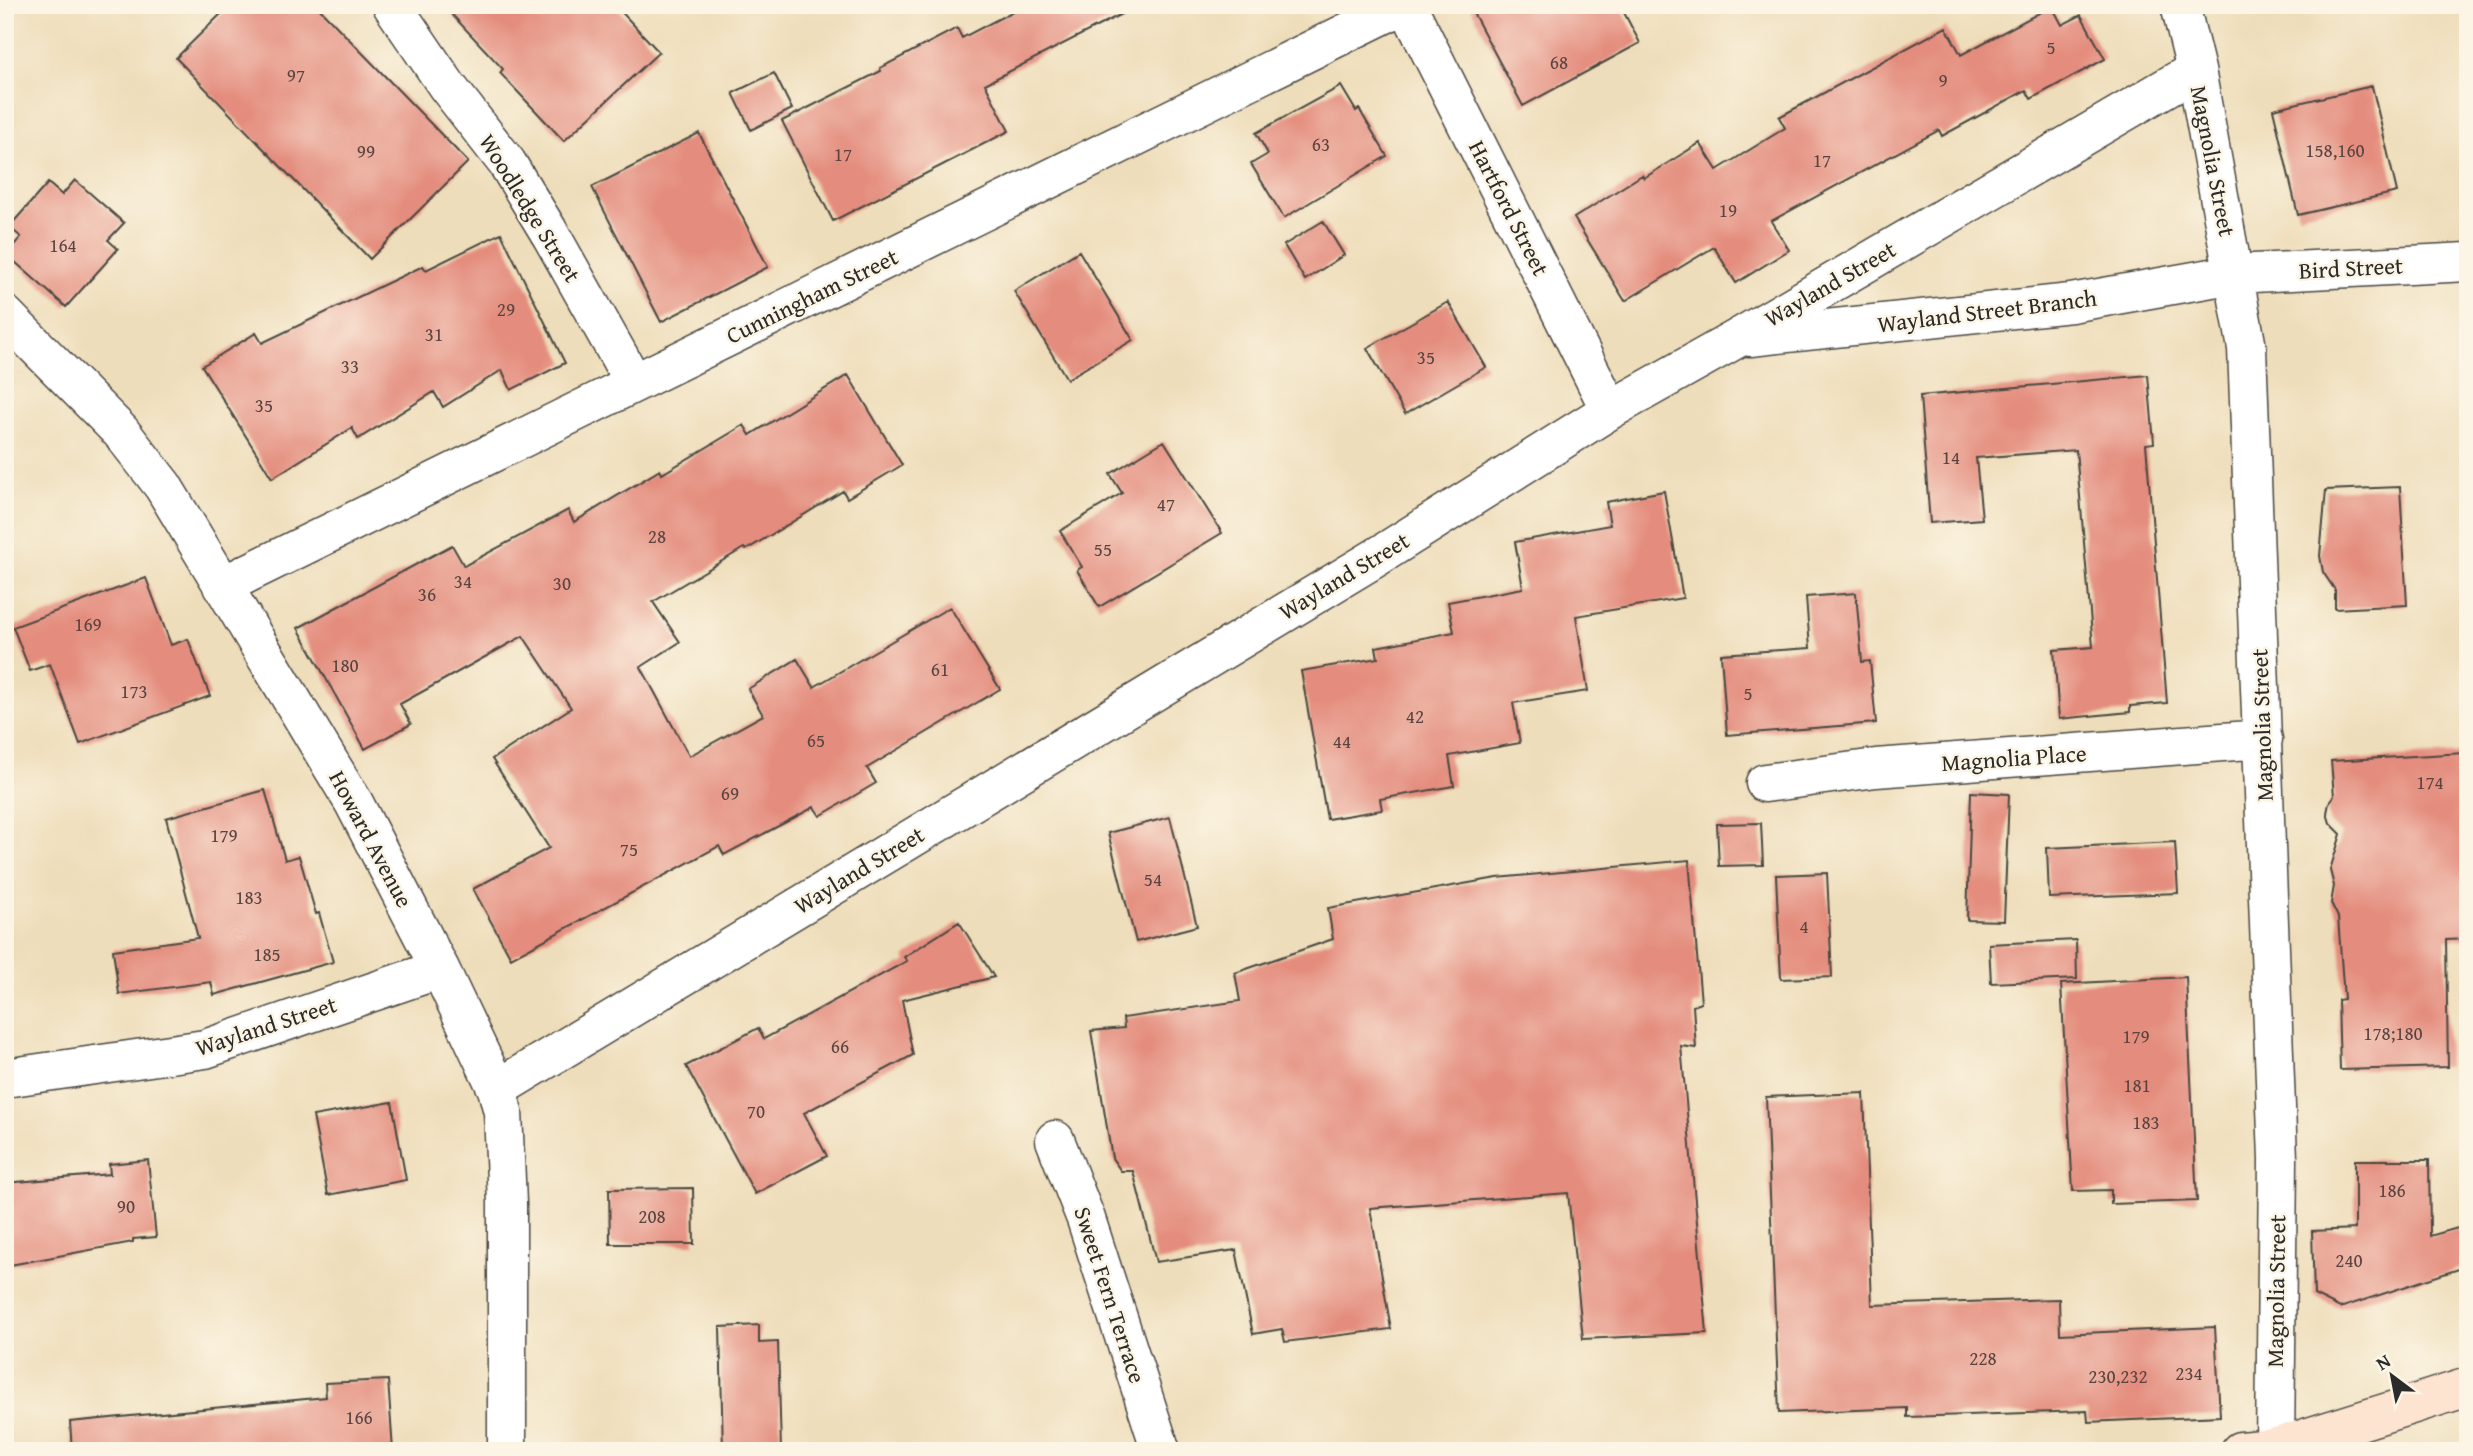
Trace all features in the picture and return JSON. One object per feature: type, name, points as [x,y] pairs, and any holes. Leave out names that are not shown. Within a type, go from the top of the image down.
[{"type":"main road","points":[[2263,1450],[2468,1387]]},
{"type":"street","name":"Woodledge Street","points":[[392,5],[447,86],[507,163],[634,383]]},
{"type":"street","name":"Cunningham Street","points":[[222,586],[1405,5]]},
{"type":"street","name":"Hartford Street","points":[[1405,5],[1611,410]]},
{"type":"street","name":"Magnolia Street","points":[[2180,5],[2196,70],[2247,348],[2278,1159],[2263,1450]]},
{"type":"street","name":"Wayland Street","points":[[498,1090],[1365,564],[1611,410],[2196,70]]},
{"type":"street","name":"Bird Street","points":[[2234,274],[2468,262]]},
{"type":"street","name":"Wayland Street Branch","points":[[1738,338],[2071,303],[2234,274]]},
{"type":"street","name":"Howard Avenue","points":[[5,315],[121,432],[163,486],[354,803],[440,968],[498,1090],[503,1112],[507,1203],[507,1451]]},
{"type":"street","name":"Magnolia Place","points":[[1765,783],[1876,768],[2263,739]]},
{"type":"street","name":"Wayland Street","points":[[5,1078],[205,1049],[440,968]]},
{"type":"street","name":"Sweet Fern Terrace","points":[[1055,1140],[1086,1219],[1161,1451]]},
{"type":"building","points":[[230,5],[316,5],[468,162],[370,259],[176,58]]},
{"type":"building","points":[[443,5],[615,5],[659,52],[564,141],[500,73],[503,69]]},
{"type":"building","points":[[1025,5],[1139,5],[985,84],[1009,131],[833,221],[782,121],[881,71],[880,68],[957,28],[962,38]]},
{"type":"building","points":[[1469,5],[1620,5],[1640,43],[1523,106]]},
{"type":"building","points":[[2052,6],[2062,25],[2081,15],[2105,59],[2031,99],[2026,90],[1942,136],[1939,130],[1771,221],[1789,250],[1736,283],[1714,247],[1625,301],[1574,218],[1642,175],[1644,178],[1700,143],[1717,170],[1785,128],[1779,117],[1946,27],[1961,55]]},
{"type":"building","points":[[774,73],[792,109],[751,130],[733,93]]},
{"type":"building","points":[[1341,86],[1356,111],[1359,109],[1387,156],[1284,218],[1251,164],[1268,154],[1256,133]]},
{"type":"building","points":[[2372,86],[2397,192],[2298,215],[2273,109]]},
{"type":"building","points":[[699,133],[768,267],[661,322],[592,187]]},
{"type":"building","points":[[75,180],[124,223],[108,240],[118,249],[66,307],[6,254],[21,237],[9,227],[48,183],[62,195]]},
{"type":"building","points":[[1323,221],[1344,255],[1305,280],[1284,245]]},
{"type":"building","points":[[501,233],[565,363],[511,390],[502,370],[443,407],[434,392],[358,439],[352,428],[272,478],[202,366],[256,333],[262,343],[423,266],[426,270]]},
{"type":"building","points":[[1079,251],[1133,340],[1067,379],[1014,291]]},
{"type":"building","points":[[1448,302],[1486,367],[1405,414],[1367,348]]},
{"type":"building","points":[[848,375],[902,465],[847,498],[843,491],[653,602],[680,642],[641,667],[689,756],[763,715],[748,689],[797,659],[814,687],[950,607],[1000,689],[867,768],[876,783],[820,816],[814,807],[724,855],[719,846],[511,958],[473,889],[549,848],[492,759],[571,708],[523,636],[400,704],[411,724],[365,749],[298,628],[452,545],[464,566],[568,510],[574,522],[660,470],[662,474],[744,425],[750,435]]},
{"type":"building","points":[[2148,375],[2154,443],[2146,444],[2167,703],[2130,706],[2130,712],[2059,719],[2054,650],[2093,647],[2076,450],[1976,458],[1982,519],[1930,523],[1920,396]]},
{"type":"building","points":[[1164,441],[1222,533],[1099,607],[1077,570],[1082,567],[1060,531],[1122,493],[1110,474]]},
{"type":"building","points":[[2400,487],[2407,605],[2335,609],[2335,590],[2323,572],[2320,556],[2326,490]]},
{"type":"building","points":[[1664,491],[1683,598],[1576,616],[1588,691],[1513,703],[1520,743],[1449,756],[1454,786],[1380,799],[1382,810],[1327,819],[1301,671],[1378,658],[1376,647],[1454,632],[1448,602],[1523,588],[1515,542],[1610,525],[1606,502]]},
{"type":"building","points":[[146,578],[171,645],[188,639],[210,696],[80,744],[50,664],[30,671],[13,627]]},
{"type":"building","points":[[1856,593],[1862,662],[1870,661],[1876,723],[1727,735],[1721,654],[1810,648],[1806,597]]},
{"type":"building","points":[[2464,753],[2465,787],[2468,787],[2468,939],[2446,940],[2448,1067],[2340,1070],[2338,1000],[2344,999],[2338,917],[2331,903],[2334,886],[2330,870],[2341,834],[2330,823],[2327,813],[2334,796],[2331,761]]},
{"type":"building","points":[[265,790],[285,860],[299,856],[333,962],[214,995],[211,982],[119,994],[113,950],[198,938],[166,818]]},
{"type":"building","points":[[1971,792],[2009,794],[2004,921],[1967,920]]},
{"type":"building","points":[[1170,817],[1197,926],[1136,942],[1108,833]]},
{"type":"building","points":[[1761,823],[1763,865],[1719,866],[1717,824]]},
{"type":"building","points":[[2175,842],[2178,893],[2049,898],[2047,848]]},
{"type":"building","points":[[1689,860],[1701,1003],[1693,1006],[1696,1048],[1681,1046],[1707,1333],[1583,1339],[1568,1193],[1370,1208],[1391,1329],[1285,1342],[1282,1329],[1253,1334],[1236,1250],[1156,1262],[1133,1171],[1121,1171],[1112,1158],[1091,1031],[1124,1028],[1123,1018],[1240,1001],[1235,973],[1333,939],[1328,908],[1497,878]]},
{"type":"building","points":[[1827,873],[1832,977],[1781,979],[1776,875]]},
{"type":"building","points":[[959,922],[994,977],[902,1000],[913,1055],[804,1113],[827,1156],[755,1194],[686,1066],[758,1028],[764,1039],[907,961],[904,957]]},
{"type":"building","points":[[2076,940],[2077,979],[1991,983],[1989,944]]},
{"type":"building","points":[[2186,977],[2197,1201],[2111,1204],[2111,1190],[2073,1191],[2061,984]]},
{"type":"building","points":[[1864,1093],[1872,1305],[2059,1299],[2060,1334],[2215,1327],[2220,1416],[2088,1422],[2087,1411],[1907,1417],[1907,1408],[1779,1413],[1766,1097]]},
{"type":"building","points":[[392,1102],[406,1180],[328,1195],[313,1116]]},
{"type":"building","points":[[148,1160],[156,1237],[133,1239],[133,1242],[5,1266],[5,1183],[110,1174],[109,1164]]},
{"type":"building","points":[[2355,1160],[2429,1160],[2430,1236],[2468,1225],[2468,1266],[2340,1308],[2314,1295],[2312,1231],[2355,1229]]},
{"type":"building","points":[[693,1188],[694,1244],[610,1244],[609,1189]]},
{"type":"building","points":[[759,1325],[759,1343],[778,1342],[781,1451],[723,1451],[720,1327]]},
{"type":"building","points":[[388,1380],[393,1451],[72,1451],[70,1422],[326,1397],[325,1383]]}]
